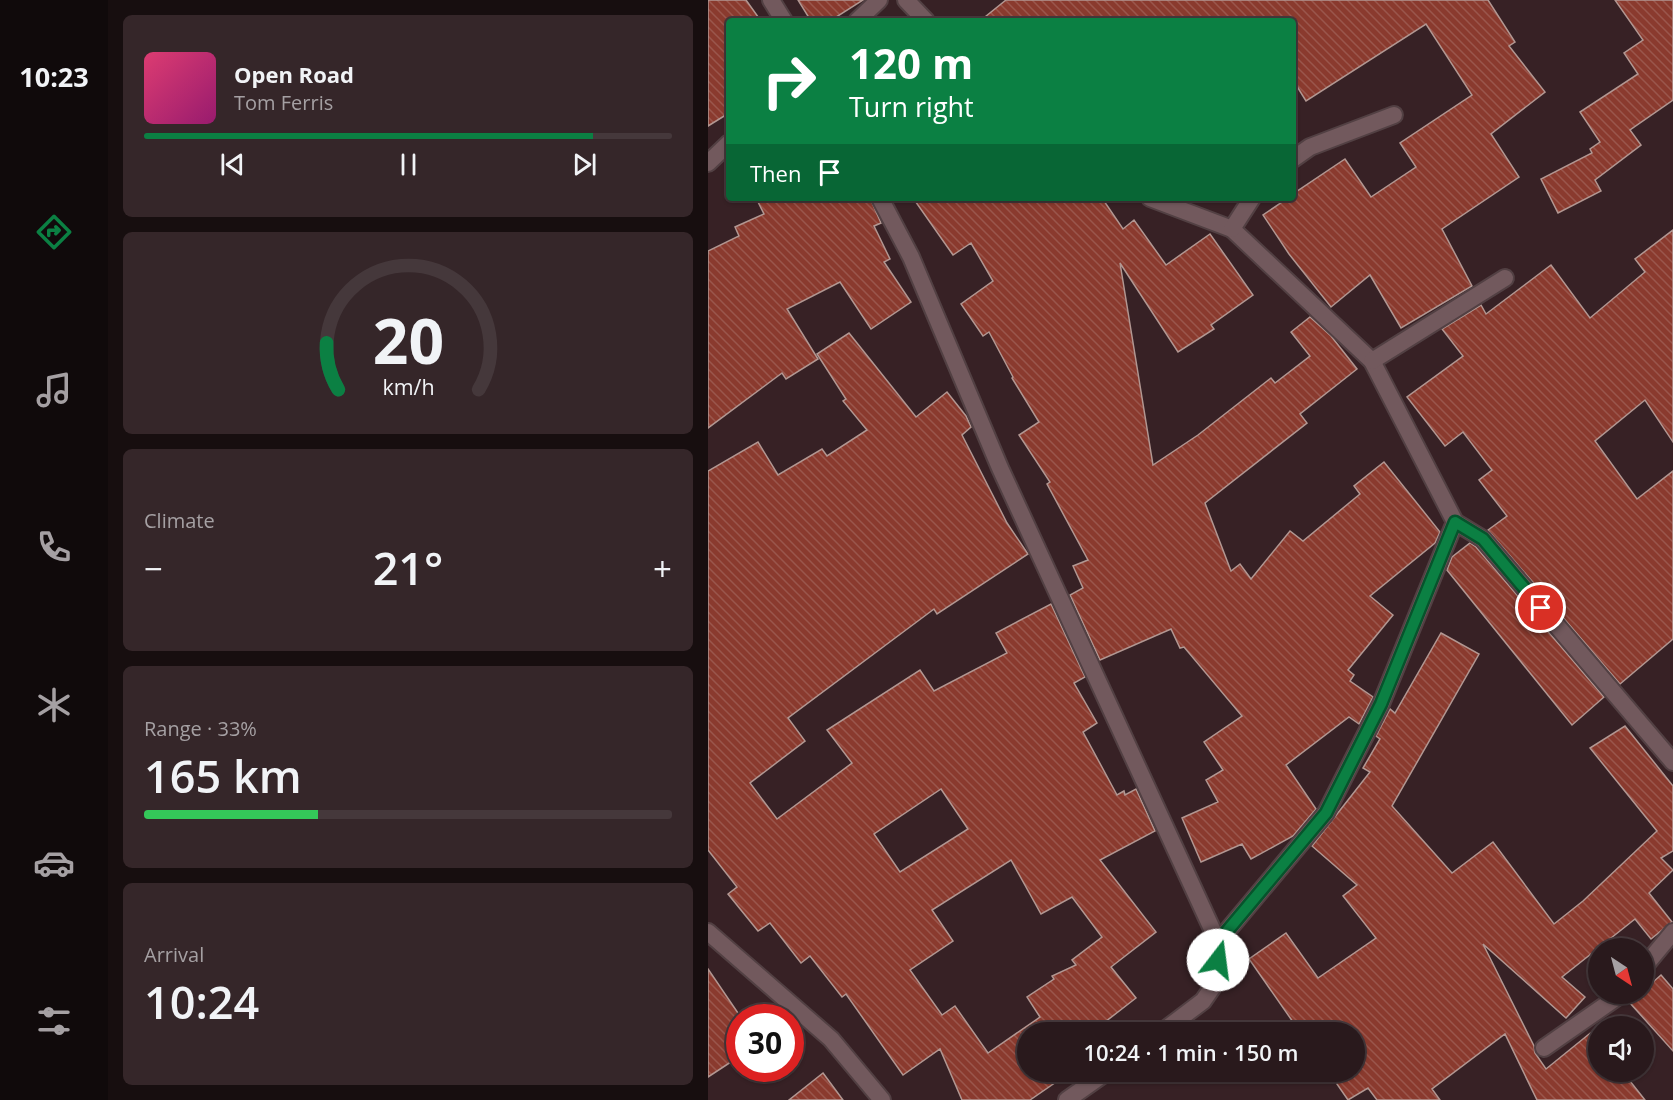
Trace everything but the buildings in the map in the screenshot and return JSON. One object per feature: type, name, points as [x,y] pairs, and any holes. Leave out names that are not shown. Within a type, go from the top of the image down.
[{"type":"street","points":[[771,0],[782,18]]},
{"type":"street","points":[[860,18],[879,0]]},
{"type":"street","points":[[906,0],[923,18]]},
{"type":"street","points":[[1296,157],[1310,147],[1394,115]]},
{"type":"street","points":[[708,163],[726,146]]},
{"type":"street","points":[[882,201],[910,257],[1000,468],[1218,942],[1219,978],[1203,1002],[1176,1022]]},
{"type":"street","points":[[1158,201],[1232,229],[1372,361],[1455,522],[1483,539],[1673,762]]},
{"type":"street","points":[[1232,229],[1250,201]]},
{"type":"street","points":[[1372,361],[1505,278]]},
{"type":"street","points":[[1218,942],[1326,813],[1381,704],[1455,522]]},
{"type":"street","points":[[708,932],[831,1039],[882,1100]]},
{"type":"street","points":[[1654,955],[1673,932]]},
{"type":"street","points":[[1544,1048],[1607,1004]]},
{"type":"street","points":[[1067,1100],[1092,1082]]},
{"type":"route","points":[[1218,960],[1218,942],[1326,813],[1381,704],[1455,522],[1483,539],[1541,608]]}]
